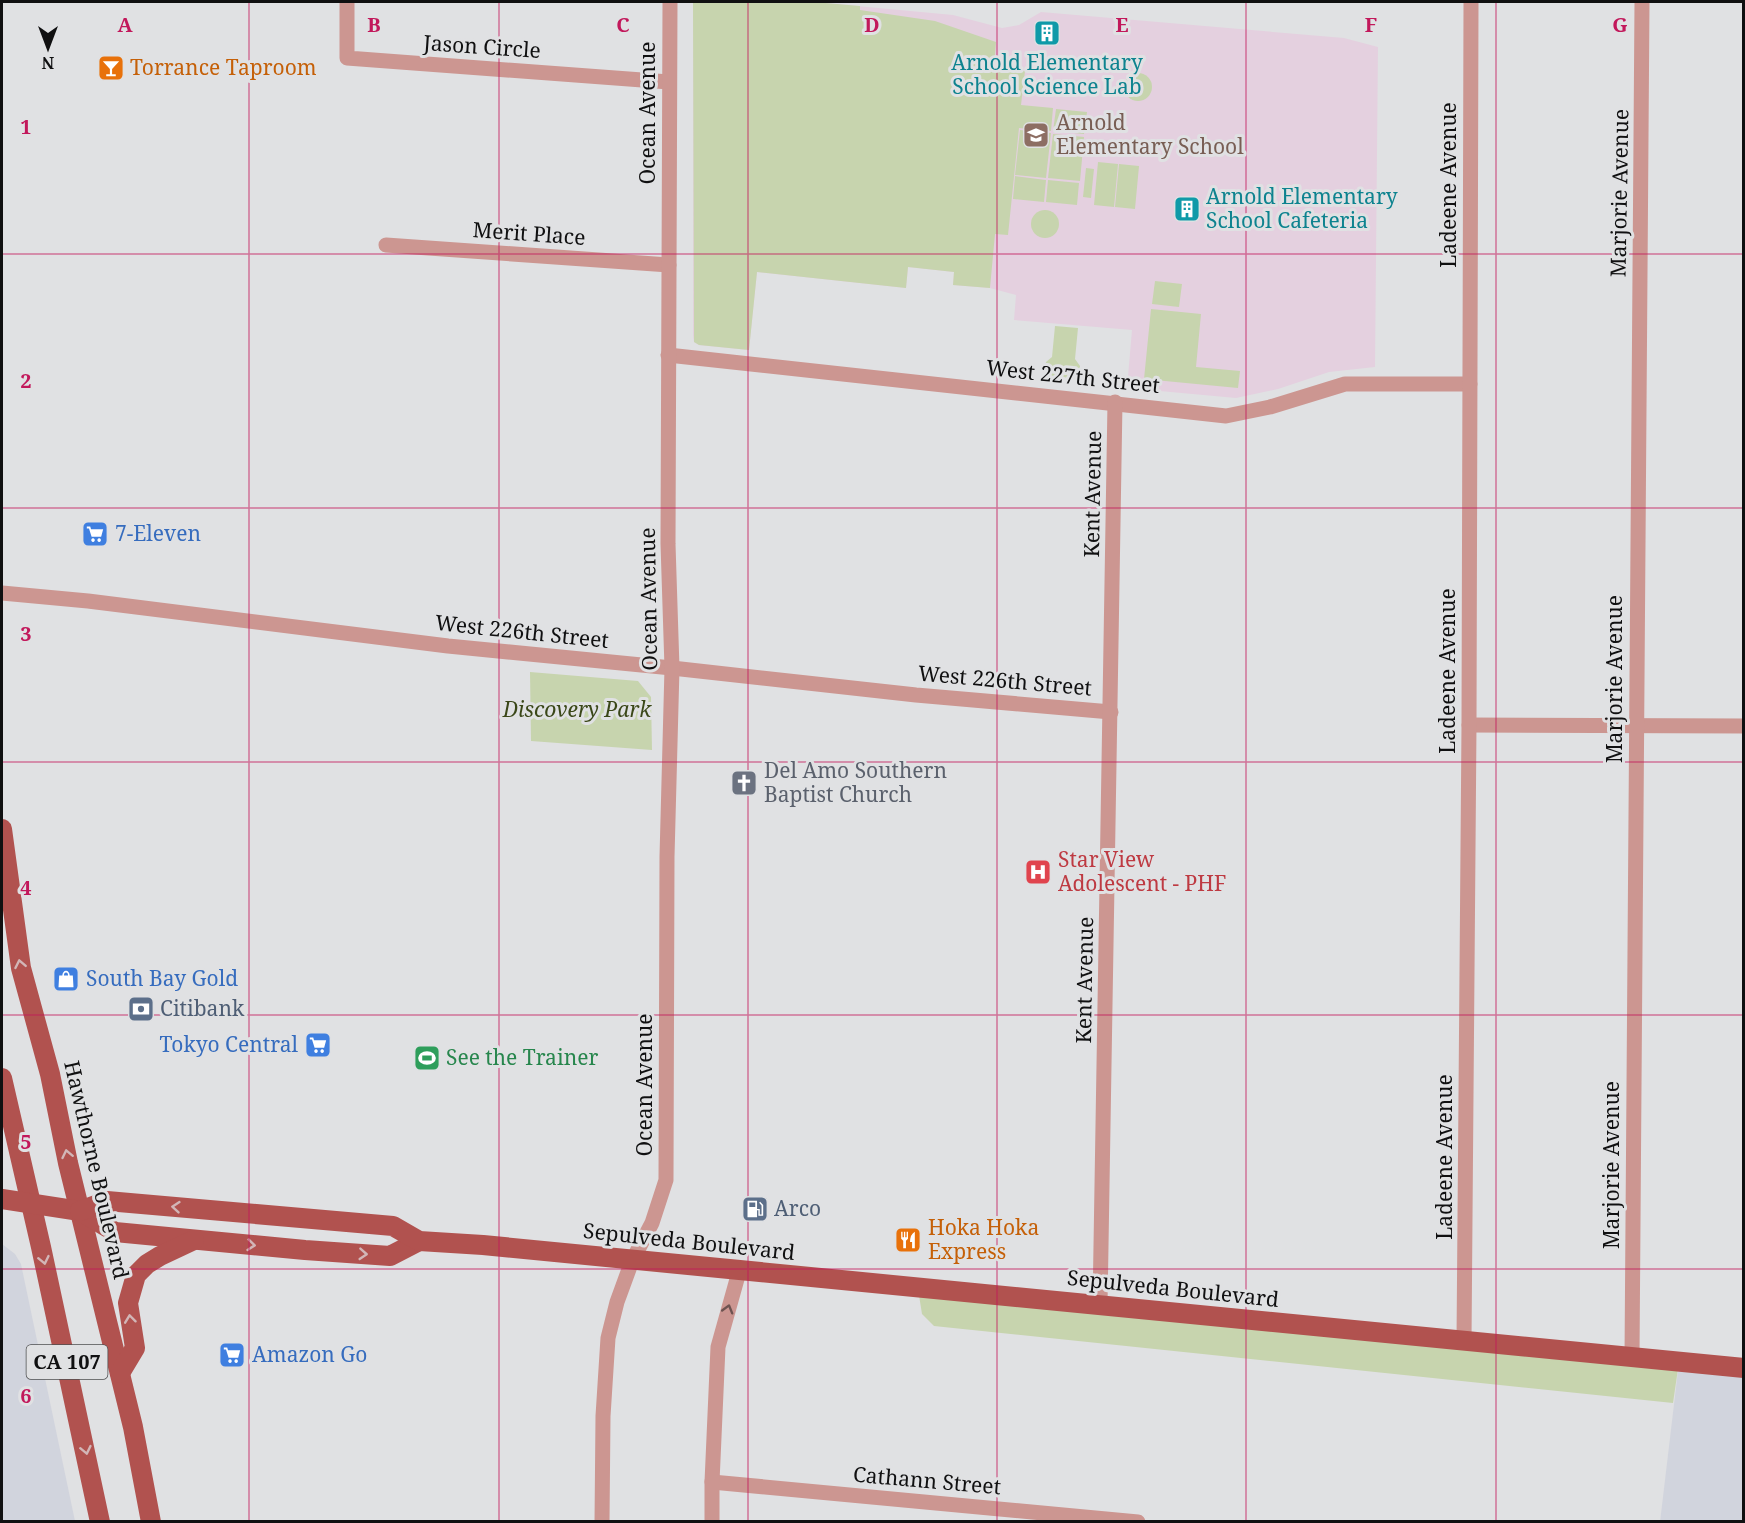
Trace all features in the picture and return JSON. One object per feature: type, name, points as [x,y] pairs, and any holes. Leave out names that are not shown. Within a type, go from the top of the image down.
[{"type":"main road","name":"Hawthorne Boulevard","points":[[2,829],[21,968],[50,1074],[80,1211],[134,1427],[151,1521]]},
{"type":"main road","name":"CA 107","points":[[2,1078],[100,1521]]},
{"type":"main road","name":"Sepulveda Boulevard","points":[[2,1199],[80,1211],[115,1232],[390,1256],[419,1241]]},
{"type":"main road","name":"Sepulveda Boulevard","points":[[80,1211],[107,1201],[393,1226],[419,1241],[483,1245],[739,1272],[1743,1368]]},
{"type":"main road","points":[[120,1373],[135,1348],[128,1303],[136,1275],[160,1256],[197,1239]]},
{"type":"street","name":"Jason Circle","points":[[347,2],[347,58],[669,82]]},
{"type":"street","name":"Ocean Avenue","points":[[602,1521],[603,1416],[608,1338],[617,1302],[632,1261],[652,1223],[666,1180],[667,856],[672,668],[668,544],[670,2]]},
{"type":"street","name":"Ladeene Avenue","points":[[1464,1341],[1471,2]]},
{"type":"street","name":"Marjorie Avenue","points":[[1632,1357],[1642,2]]},
{"type":"street","name":"Merit Place","points":[[386,245],[669,265]]},
{"type":"street","name":"West 227th Street","points":[[668,355],[1115,402],[1226,416],[1270,407],[1345,384],[1470,384]]},
{"type":"street","name":"Kent Avenue","points":[[1100,1306],[1115,402]]},
{"type":"street","name":"West 226th Street","points":[[2,593],[88,601],[408,642],[916,695],[1111,712]]},
{"type":"street","points":[[1469,725],[1743,726]]},
{"type":"street","points":[[712,1521],[711,1482],[718,1347],[739,1272]]},
{"type":"street","name":"Cathann Street","points":[[711,1482],[1138,1521]]},
{"type":"shaded area","name":"Arnold Elementary School","points":[[693,2],[814,2],[953,15],[1002,28],[1019,25],[1041,12],[1344,38],[1378,47],[1375,367],[1329,372],[1278,389],[1236,398],[1127,388],[1132,330],[1014,320],[1016,295],[990,288],[953,285],[954,272],[908,267],[906,288],[757,272],[749,350],[699,345],[694,342],[693,335]]},
{"type":"shaded area","points":[[2,1244],[15,1254],[21,1264],[75,1521],[2,1521]]},
{"type":"shaded area","points":[[1679,1362],[1743,1368],[1743,1521],[1660,1522]]},
{"type":"green space","points":[[693,2],[814,2],[860,6],[860,10],[935,21],[996,42],[994,68],[1025,71],[1021,105],[1053,108],[1051,131],[1019,128],[1008,235],[995,234],[990,288],[953,285],[954,272],[908,267],[906,288],[757,272],[749,350],[699,345],[694,342]]},
{"type":"green space","points":[[1138,73],[1148,77],[1152,87],[1148,97],[1138,101],[1128,97],[1124,87],[1128,77]]},
{"type":"green space","points":[[1056,109],[1087,112],[1084,134],[1053,131]]},
{"type":"green space","points":[[1020,130],[1051,133],[1046,178],[1015,175]]},
{"type":"green space","points":[[1053,134],[1084,137],[1080,181],[1048,178]]},
{"type":"green space","points":[[1098,162],[1118,164],[1114,207],[1094,205]]},
{"type":"green space","points":[[1119,164],[1139,166],[1135,209],[1115,207]]},
{"type":"green space","points":[[1086,168],[1094,169],[1091,198],[1083,197]]},
{"type":"green space","points":[[1015,176],[1046,180],[1044,202],[1013,199]]},
{"type":"green space","points":[[1048,180],[1079,183],[1077,205],[1046,202]]},
{"type":"green space","points":[[1045,210],[1055,214],[1059,224],[1055,234],[1045,238],[1035,234],[1031,224],[1035,214]]},
{"type":"green space","points":[[1155,281],[1182,284],[1179,307],[1152,304]]},
{"type":"green space","points":[[1151,309],[1201,314],[1196,367],[1240,371],[1238,388],[1144,379]]},
{"type":"green space","points":[[1055,326],[1078,328],[1075,359],[1080,366],[1079,379],[1044,375],[1046,362],[1052,357]]},
{"type":"green space","name":"Discovery Park","points":[[530,672],[638,681],[651,697],[652,750],[531,741]]},
{"type":"green space","points":[[918,1289],[1679,1362],[1673,1403],[934,1326],[922,1314]]},
{"type":"place","name":"Arnold Elementary School Science Lab","points":[[1047,33]]},
{"type":"place","name":"Torrance Taproom","points":[[111,68]]},
{"type":"place","name":"Arnold Elementary School","points":[[1036,135]]},
{"type":"place","name":"Arnold Elementary School Cafeteria","points":[[1187,209]]},
{"type":"place","name":"7-Eleven","points":[[95,534]]},
{"type":"place","name":"Del Amo Southern Baptist Church","points":[[744,783]]},
{"type":"place","name":"Star View Adolescent - PHF","points":[[1038,872]]},
{"type":"place","name":"South Bay Gold","points":[[66,979]]},
{"type":"place","name":"Citibank","points":[[141,1009]]},
{"type":"place","name":"Tokyo Central","points":[[318,1045]]},
{"type":"place","name":"See the Trainer","points":[[427,1058]]},
{"type":"place","name":"Arco","points":[[755,1209]]},
{"type":"place","name":"Hoka Hoka Express","points":[[908,1240]]},
{"type":"place","name":"Amazon Go","points":[[232,1355]]}]
